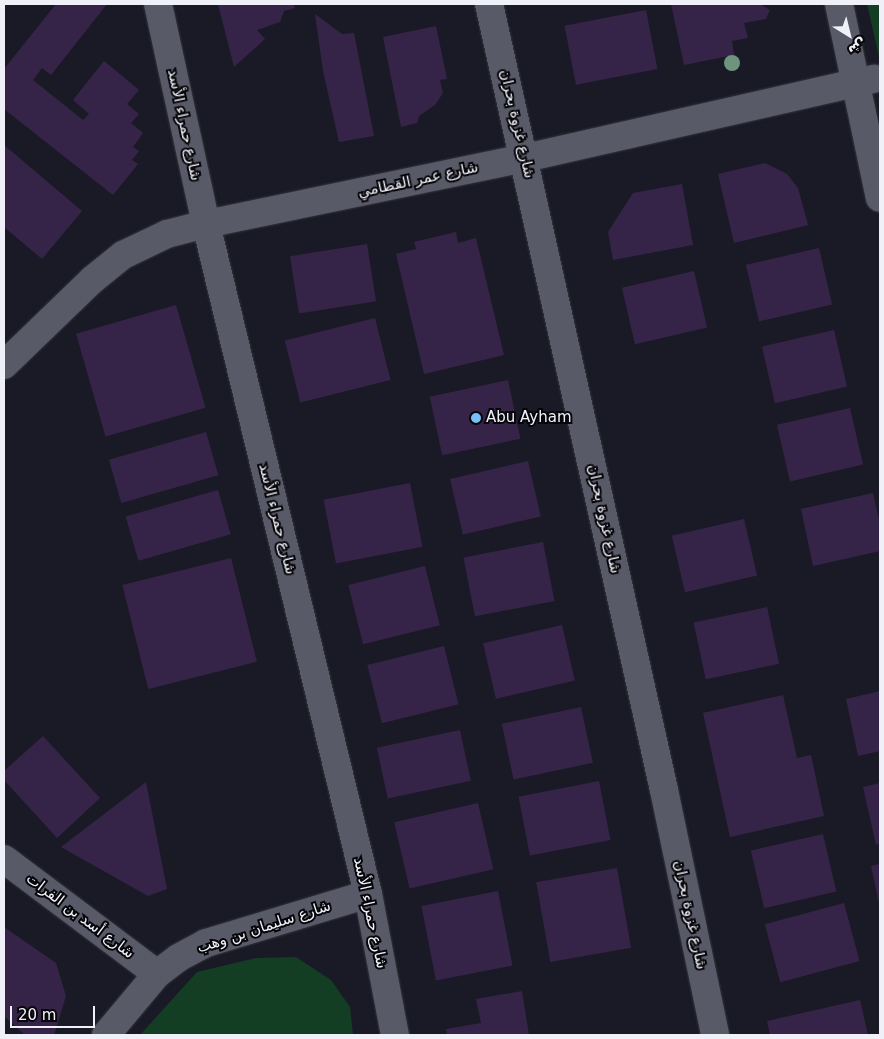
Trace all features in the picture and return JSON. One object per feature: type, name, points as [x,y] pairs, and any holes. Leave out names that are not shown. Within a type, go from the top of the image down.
[{"type":"street","name":"شارع حمراء الأسد","points":[[158,4],[206,224],[368,894],[394,1035]]},
{"type":"street","name":"شارع غزوة بحران","points":[[489,4],[525,158],[664,790],[715,1035]]},
{"type":"street","points":[[839,4],[864,81],[880,108]]},
{"type":"street","points":[[858,4],[864,81],[880,198]]},
{"type":"street","name":"شارع عمر القطامي","points":[[4,365],[92,280],[123,255],[167,234],[206,224],[525,158],[864,81]]},
{"type":"street","name":"شارع أسد بن الفرات","points":[[4,859],[156,974]]},
{"type":"street","name":"شارع سليمان بن وهب","points":[[106,1035],[156,974],[178,958],[206,943],[368,894]]},
{"type":"green space","points":[[867,4],[880,4],[880,61]]},
{"type":"green space","points":[[296,957],[331,980],[350,1007],[353,1035],[140,1035],[197,972],[256,958]]},
{"type":"building","points":[[56,4],[107,4],[51,75],[42,68],[33,80],[83,120],[89,114],[73,100],[104,61],[139,90],[127,104],[139,114],[131,123],[143,133],[133,147],[139,151],[132,160],[138,164],[113,195],[4,109],[4,69]]},
{"type":"building","points":[[218,4],[294,4],[295,8],[284,11],[280,22],[257,30],[265,39],[234,67]]},
{"type":"building","points":[[671,4],[760,4],[770,10],[766,19],[744,23],[748,38],[732,41],[734,55],[684,65]]},
{"type":"building","points":[[646,10],[657,69],[576,85],[565,26]]},
{"type":"building","points":[[315,14],[342,34],[354,33],[374,136],[339,142],[323,71]]},
{"type":"building","points":[[436,26],[447,79],[440,80],[443,93],[435,105],[419,116],[417,123],[401,127],[383,37]]},
{"type":"building","points":[[4,145],[82,211],[42,259],[4,227]]},
{"type":"building","points":[[765,163],[787,174],[798,188],[808,225],[734,243],[718,174]]},
{"type":"building","points":[[682,184],[693,245],[613,260],[608,232],[633,193]]},
{"type":"building","points":[[456,232],[458,243],[476,238],[504,355],[424,374],[396,254],[416,249],[414,242]]},
{"type":"building","points":[[367,244],[376,301],[299,313],[290,256]]},
{"type":"building","points":[[819,248],[832,305],[759,321],[746,265]]},
{"type":"building","points":[[694,271],[707,328],[635,344],[622,288]]},
{"type":"building","points":[[176,305],[205,408],[106,437],[76,334]]},
{"type":"building","points":[[375,318],[390,380],[300,403],[285,340]]},
{"type":"building","points":[[834,330],[847,387],[775,403],[762,347]]},
{"type":"building","name":"Abu Ayham","points":[[508,380],[520,439],[442,455],[430,397]]},
{"type":"building","points":[[850,408],[863,465],[790,481],[777,425]]},
{"type":"building","points":[[206,432],[218,475],[121,503],[109,460]]},
{"type":"building","points":[[528,461],[541,517],[463,535],[450,479]]},
{"type":"building","points":[[410,483],[422,547],[336,564],[324,500]]},
{"type":"building","points":[[218,490],[231,534],[138,561],[126,516]]},
{"type":"building","points":[[873,493],[880,525],[880,551],[813,566],[801,509]]},
{"type":"building","points":[[744,519],[757,576],[685,592],[672,536]]},
{"type":"building","points":[[543,542],[554,601],[475,616],[463,557]]},
{"type":"building","points":[[231,558],[257,662],[148,689],[122,585]]},
{"type":"building","points":[[425,566],[440,625],[363,644],[348,585]]},
{"type":"building","points":[[767,607],[779,664],[706,679],[694,623]]},
{"type":"building","points":[[562,625],[575,681],[496,699],[483,643]]},
{"type":"building","points":[[444,646],[459,704],[382,723],[367,665]]},
{"type":"building","points":[[880,691],[880,751],[858,756],[846,699]]},
{"type":"building","points":[[783,695],[797,758],[811,755],[824,816],[730,837],[703,713]]},
{"type":"building","points":[[581,707],[593,763],[514,780],[502,724]]},
{"type":"building","points":[[460,730],[471,781],[388,799],[377,748]]},
{"type":"building","points":[[43,736],[100,798],[57,838],[4,780],[4,771]]},
{"type":"building","points":[[599,781],[610,840],[530,856],[519,797]]},
{"type":"building","points":[[146,782],[167,889],[148,896],[61,847]]},
{"type":"building","points":[[880,783],[880,843],[876,845],[863,787]]},
{"type":"building","points":[[478,803],[493,869],[410,889],[394,822]]},
{"type":"building","points":[[823,834],[836,891],[764,908],[751,851]]},
{"type":"building","points":[[880,864],[880,902],[879,903],[871,866]]},
{"type":"building","points":[[617,868],[631,948],[550,962],[536,882]]},
{"type":"building","points":[[498,891],[513,966],[436,980],[421,906]]},
{"type":"building","points":[[844,903],[860,961],[780,982],[765,924]]},
{"type":"building","points":[[4,927],[56,963],[66,996],[54,1035],[25,1035],[4,1016]]},
{"type":"building","points":[[522,991],[529,1035],[447,1035],[446,1029],[481,1023],[476,999]]},
{"type":"building","points":[[860,1000],[868,1035],[770,1035],[767,1021]]},
{"type":"place","name":"Abu Ayham","points":[[476,418]]}]
